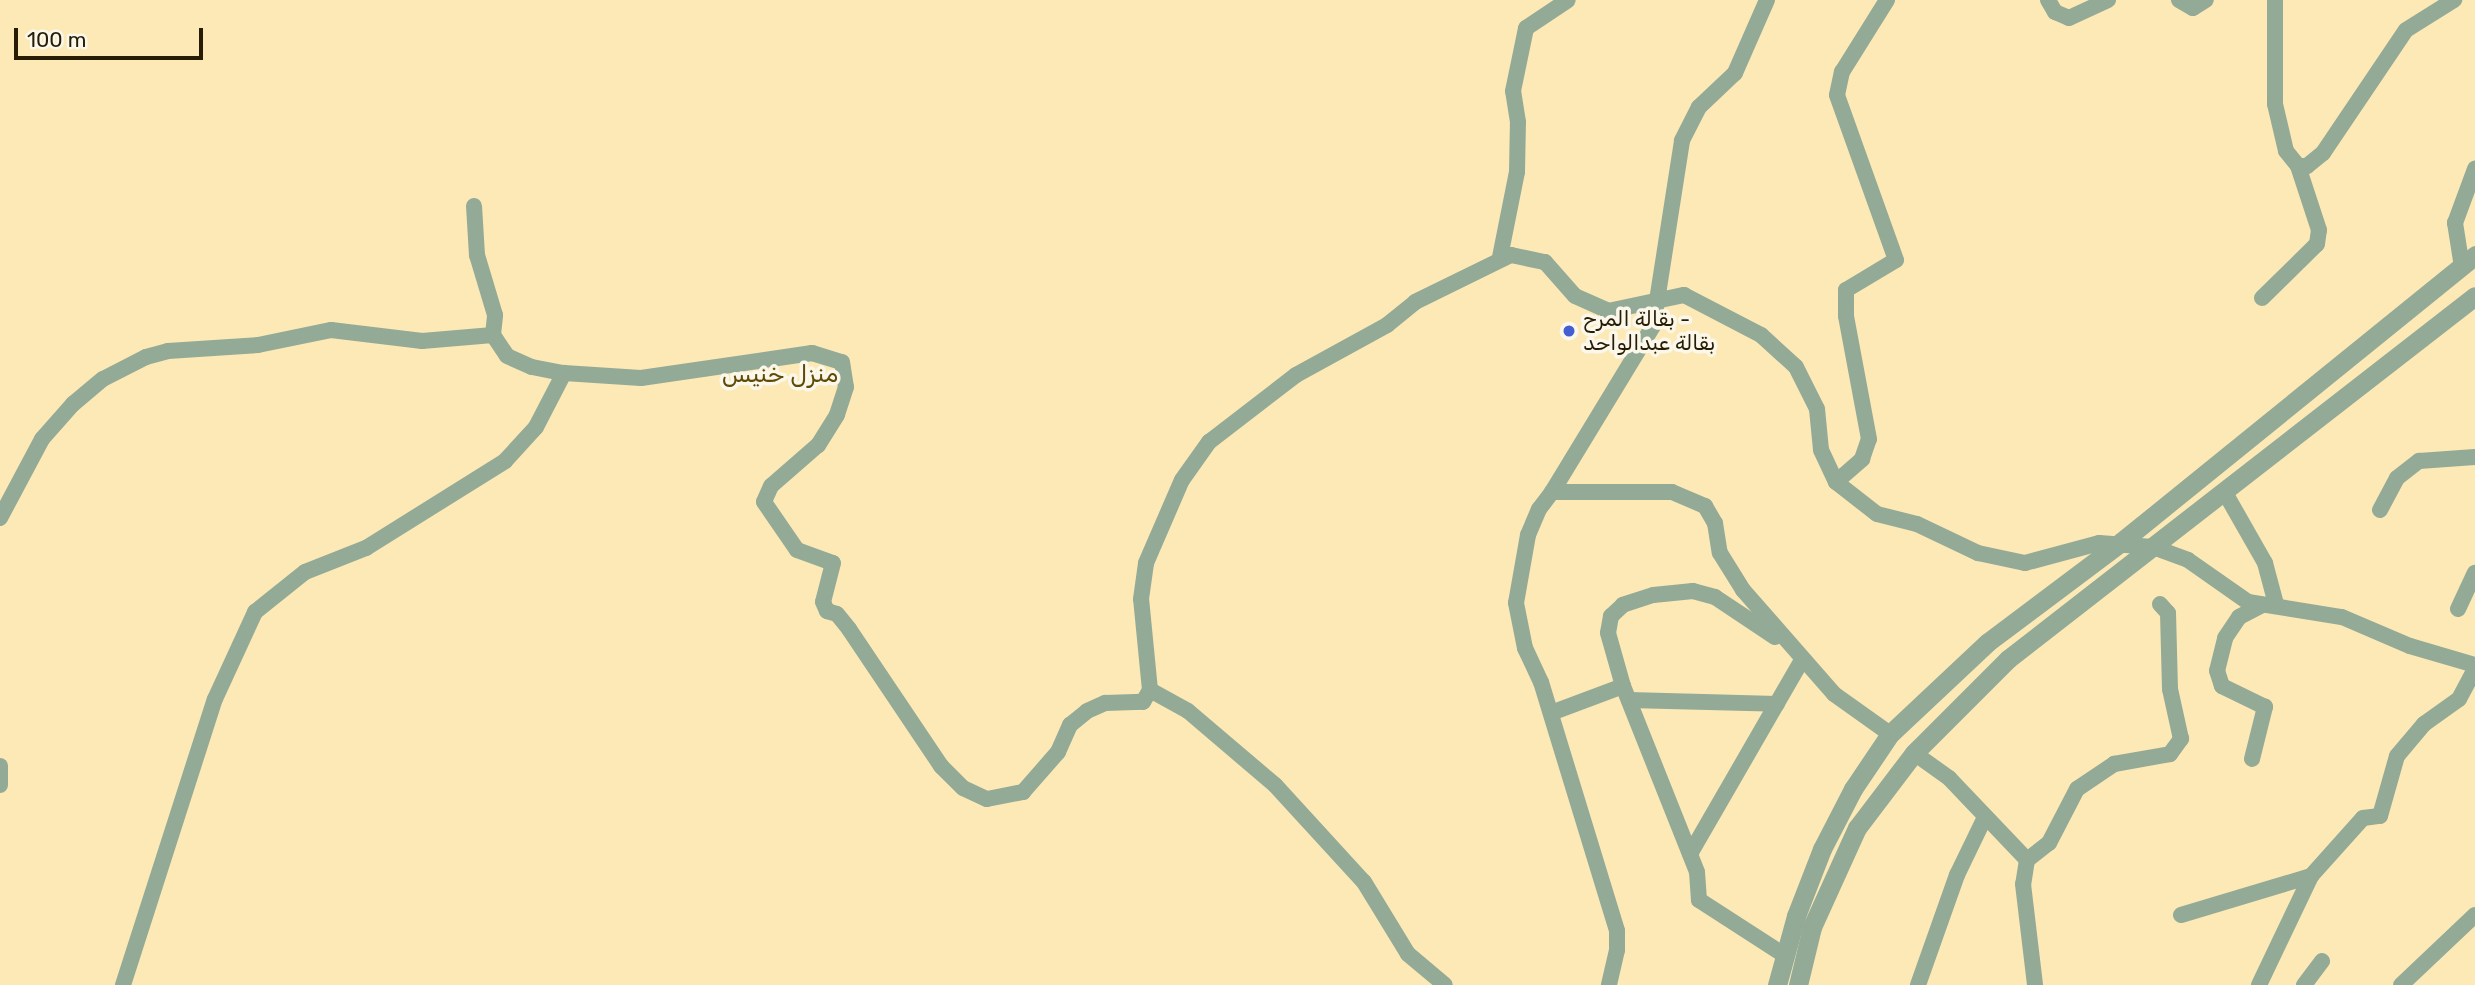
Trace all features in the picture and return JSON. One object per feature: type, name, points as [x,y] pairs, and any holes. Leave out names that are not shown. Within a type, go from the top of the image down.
[{"type":"street","points":[[1500,257],[1517,172],[1518,122],[1513,91],[1526,27],[1568,0]]},
{"type":"street","points":[[1609,985],[1618,950],[1617,931],[1551,713],[1525,648],[1516,603],[1528,535],[1539,509],[1653,326],[1661,297],[1682,141],[1699,107],[1735,73],[1767,0]]},
{"type":"street","points":[[1836,482],[1862,459],[1869,439],[1844,296],[1852,284],[1889,268],[1896,260],[1837,95],[1842,72],[1887,0]]},
{"type":"street","points":[[2048,0],[2055,12],[2069,18],[2108,0]]},
{"type":"street","points":[[2179,0],[2193,8],[2206,0]]},
{"type":"street","points":[[2262,298],[2317,244],[2319,230],[2298,166],[2286,151],[2275,104],[2275,0]]},
{"type":"street","points":[[2298,166],[2307,166],[2323,153],[2406,30],[2454,0]]},
{"type":"street","points":[[1777,985],[1784,955],[1822,849],[1853,789],[1890,734],[1988,642],[2121,542],[2468,261],[2455,223],[2475,169]]},
{"type":"street","points":[[474,206],[477,255],[495,315],[493,335],[507,356],[532,367],[564,373],[641,378],[812,353],[842,362],[846,387],[837,415],[818,445],[771,486],[764,502],[797,550],[833,563],[823,602],[827,611],[837,614],[849,629],[941,766],[963,789],[987,799],[1023,792],[1058,752],[1070,724],[1105,703],[1143,702],[1150,690],[1141,599],[1146,563],[1182,480],[1209,442],[1296,375],[1387,326],[1415,302],[1455,285],[1500,257],[1511,255],[1545,262],[1575,296],[1608,311],[1661,297],[1684,295],[1761,335],[1796,368],[1817,409],[1821,450],[1836,482],[1877,514],[1917,524],[1978,553],[2025,563],[2099,543],[2121,542],[2153,547],[2189,560],[2226,589],[2269,605],[2342,617],[2410,646],[2475,667],[2459,699],[2424,724],[2398,756],[2380,816],[2362,818],[2311,876],[2259,985]]},
{"type":"street","points":[[1798,985],[1812,927],[1857,828],[1914,753],[2008,659],[2475,296]]},
{"type":"street","points":[[0,518],[42,439],[73,404],[103,379],[146,358],[168,351],[258,345],[331,330],[422,341],[493,335]]},
{"type":"street","points":[[123,985],[215,699],[255,611],[304,572],[366,548],[505,461],[536,427],[564,373]]},
{"type":"street","points":[[2380,510],[2397,478],[2419,461],[2475,457]]},
{"type":"street","points":[[2224,491],[2265,563],[2269,605]]},
{"type":"street","points":[[1552,492],[1672,492],[1705,506],[1715,523],[1720,553],[1743,590],[1797,655],[1834,694],[1890,734]]},
{"type":"street","points":[[2458,609],[2475,573]]},
{"type":"street","points":[[1784,955],[1704,907],[1699,900],[1690,854],[1626,693],[1608,633],[1611,616],[1623,605],[1653,595],[1693,591],[1715,597],[1797,655]]},
{"type":"street","points":[[2035,985],[2023,884],[2027,860],[2049,843],[2077,789],[2114,764],[2170,754],[2181,740],[2170,690],[2168,612],[2160,604]]},
{"type":"street","points":[[2252,759],[2265,707],[2222,686],[2217,671],[2225,638],[2239,617],[2269,605]]},
{"type":"street","points":[[1690,854],[1777,704],[1797,655]]},
{"type":"street","points":[[1150,690],[1188,711],[1275,785],[1364,882],[1408,954],[1445,985]]},
{"type":"street","points":[[1551,713],[1626,693],[1777,704]]},
{"type":"street","points":[[1914,753],[1949,778],[2027,860]]},
{"type":"street","points":[[0,766],[0,785]]},
{"type":"street","points":[[1918,985],[1957,876],[1985,817]]},
{"type":"street","points":[[2181,915],[2311,876]]},
{"type":"street","points":[[2402,985],[2475,915]]},
{"type":"street","points":[[2304,985],[2322,961]]},
{"type":"place","name":"بقالة المرح - بقالة عبدالواحد","points":[[1569,331]]},
{"type":"district","name":"منزل خنيس","points":[[780,375]]}]
